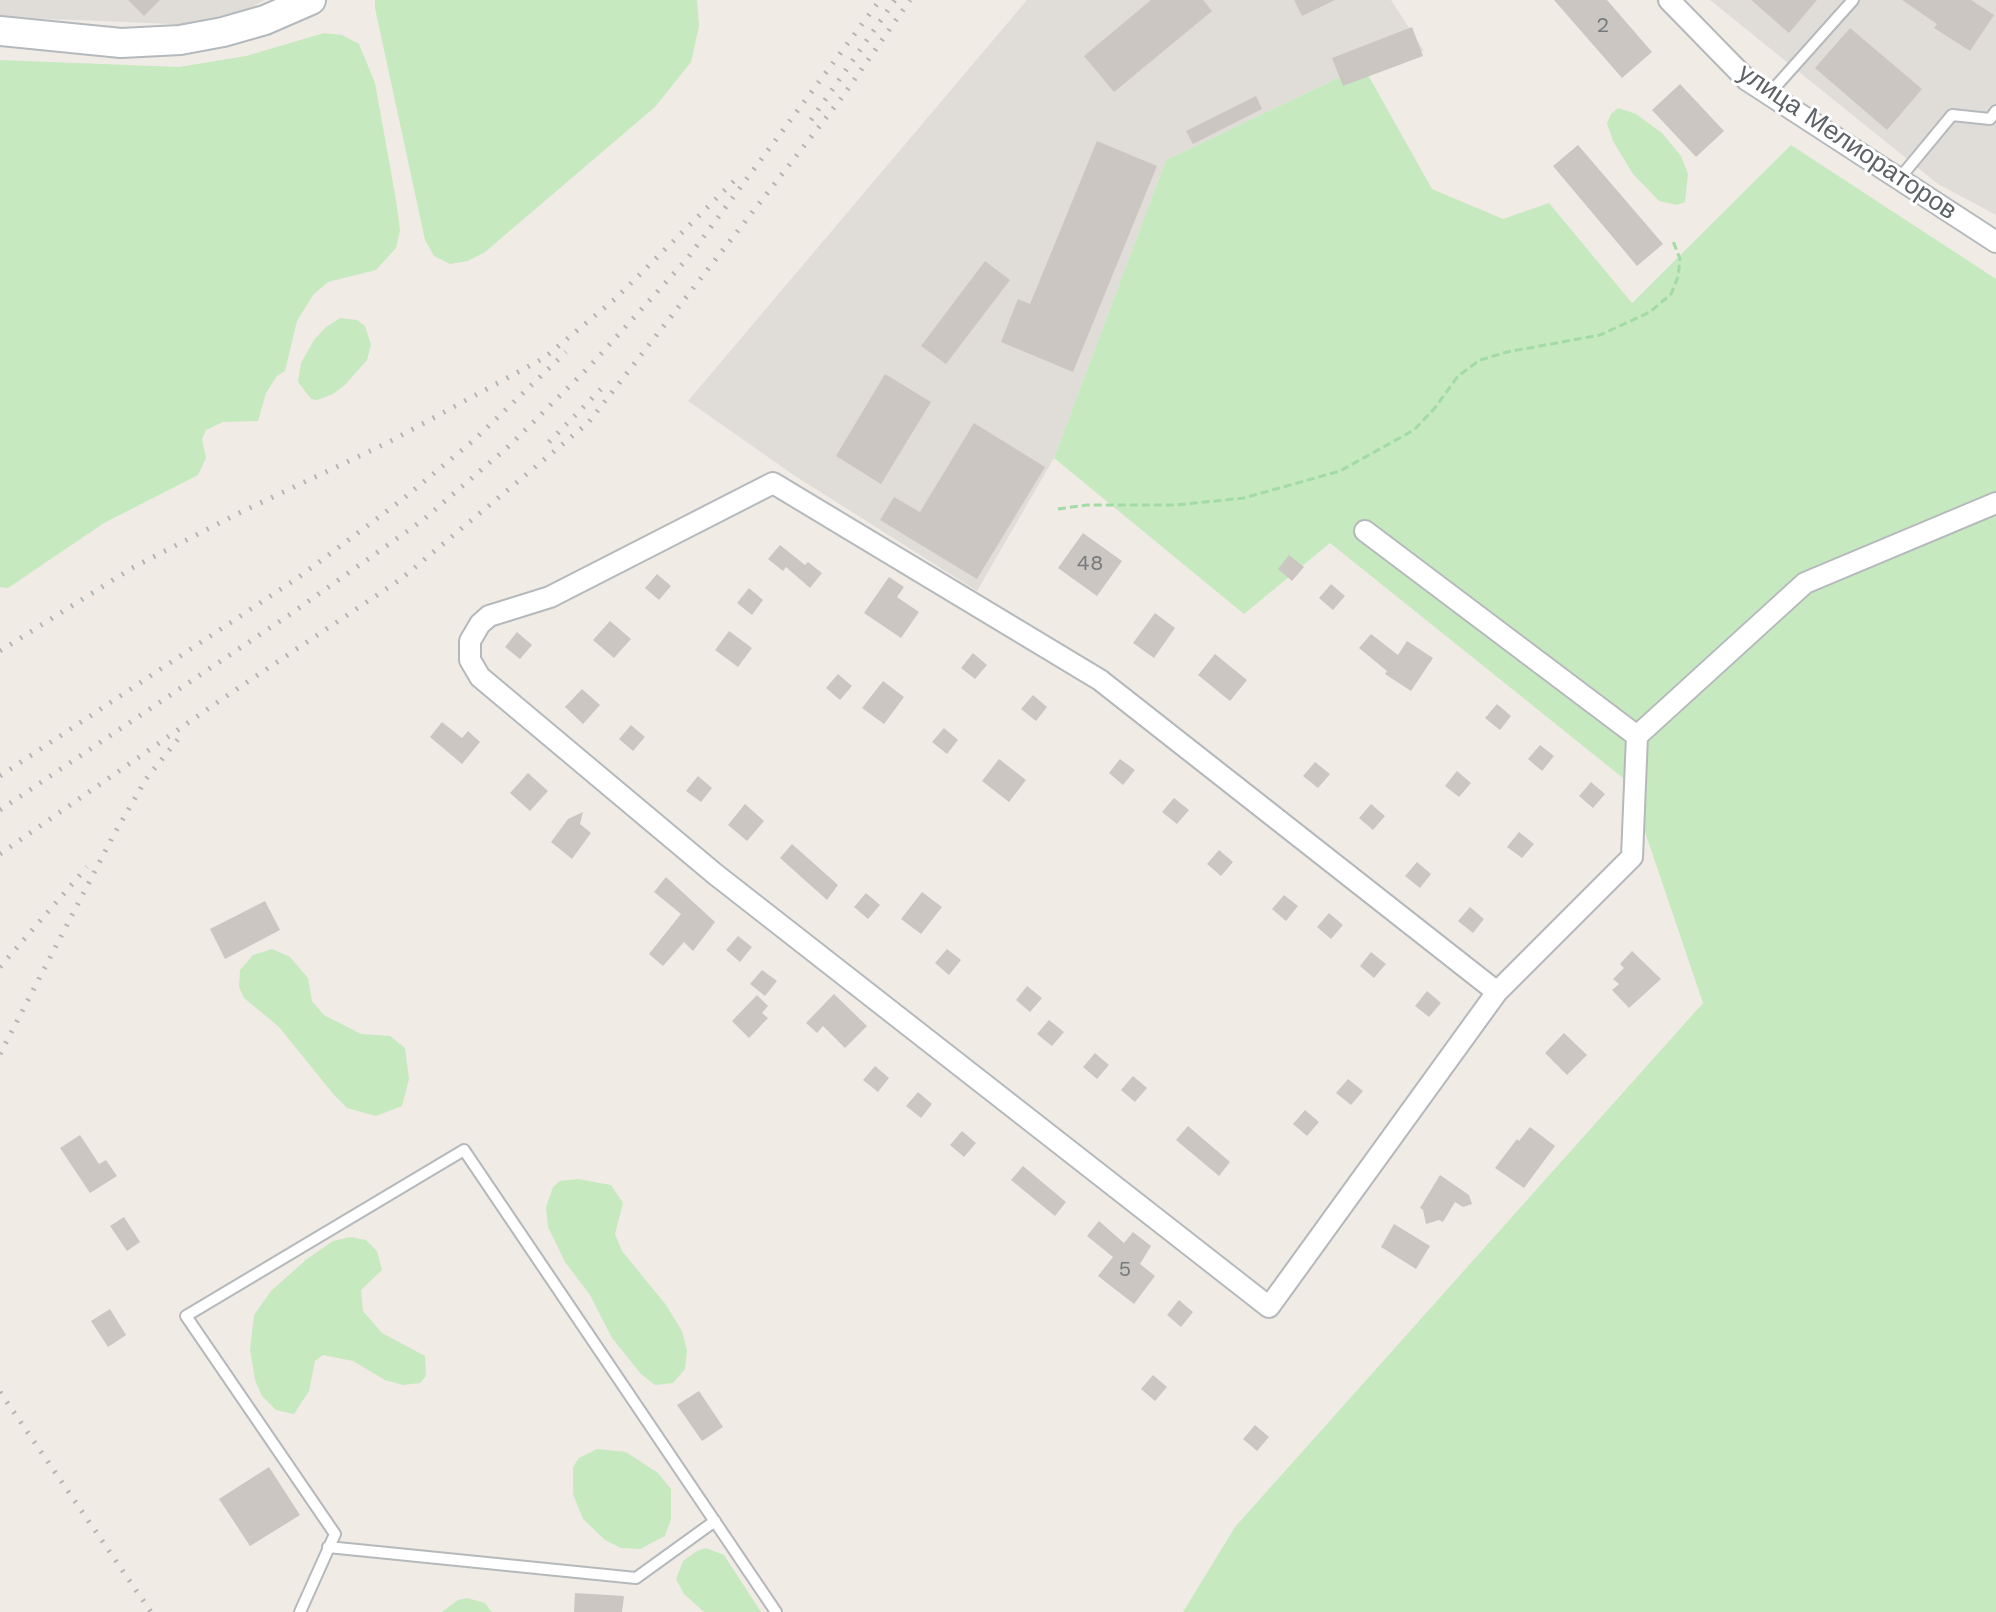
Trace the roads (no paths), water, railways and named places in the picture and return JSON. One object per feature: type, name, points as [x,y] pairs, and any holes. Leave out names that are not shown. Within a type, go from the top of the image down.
[{"type":"street","points":[[0,31],[121,43],[180,40],[265,20],[311,0]]},
{"type":"street","name":"улица Мелиораторов","points":[[1669,0],[1747,80],[1996,242]]},
{"type":"street","points":[[1497,992],[1100,680],[773,483],[550,597],[489,616],[470,641],[470,660],[480,677],[703,864],[1269,1307],[1497,992],[1632,857],[1637,736],[1805,583],[1996,503]]},
{"type":"street","points":[[1365,531],[1637,736]]},
{"type":"lane","points":[[1769,94],[1853,0]]},
{"type":"lane","points":[[1899,179],[1952,115],[1990,119],[1996,111]]},
{"type":"lane","points":[[300,1612],[335,1534],[186,1316],[464,1150],[776,1612]]},
{"type":"lane","points":[[328,1547],[636,1578],[715,1521]]},
{"type":"railway","points":[[0,810],[289,615],[423,520],[509,446],[590,366],[687,259],[880,0]]},
{"type":"railway","points":[[811,120],[895,0]]},
{"type":"railway","points":[[0,854],[401,579],[588,423],[843,96],[910,0]]},
{"type":"railway","points":[[0,651],[132,568],[389,442],[544,358],[615,299],[736,179]]},
{"type":"railway","points":[[0,776],[299,577],[403,499],[474,440],[566,352]]},
{"type":"railway","points":[[549,442],[602,388]]},
{"type":"railway","points":[[0,1054],[112,838],[146,779],[179,738]]},
{"type":"railway","points":[[0,967],[87,867]]},
{"type":"railway","points":[[0,1392],[151,1612]]}]
